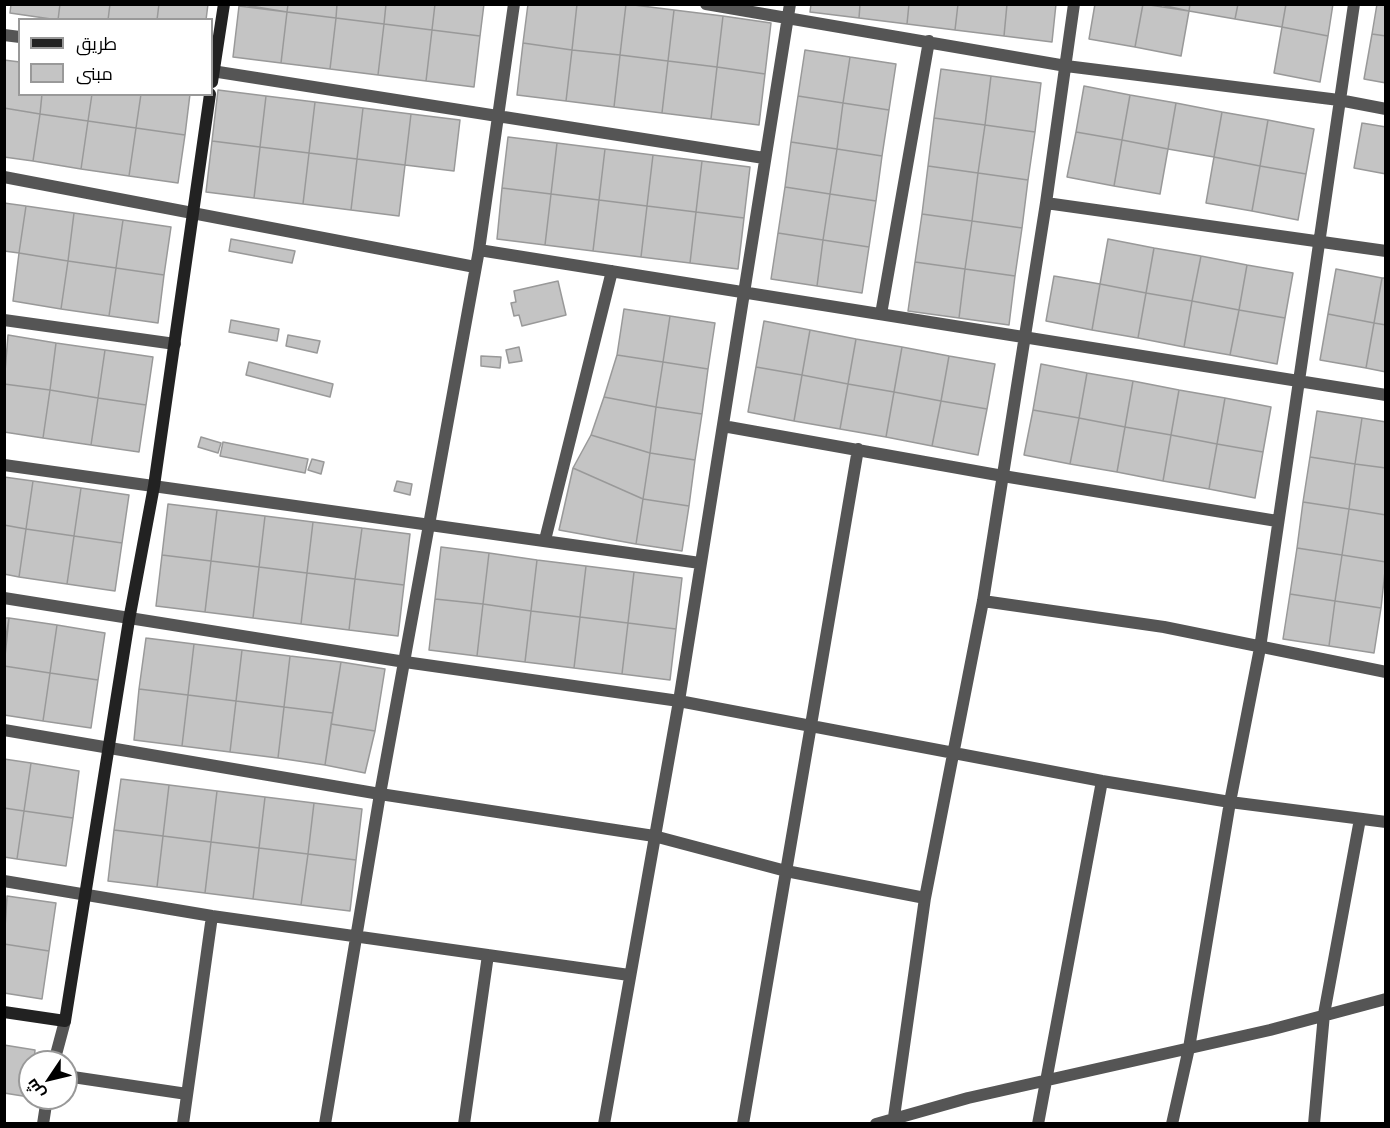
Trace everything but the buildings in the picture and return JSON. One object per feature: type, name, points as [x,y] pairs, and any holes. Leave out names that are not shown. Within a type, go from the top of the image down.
[{"type":"street","points":[[213,69],[224,4]]},
{"type":"street","points":[[325,1124],[380,794],[479,250],[513,4]]},
{"type":"street","points":[[706,4],[1066,66],[1339,100],[1386,109]]},
{"type":"street","points":[[604,1124],[679,701],[790,4]]},
{"type":"street","points":[[893,1122],[925,898],[983,601],[1046,203],[1074,4]]},
{"type":"street","points":[[1172,1124],[1189,1048],[1230,802],[1260,648],[1354,4]]},
{"type":"street","points":[[881,314],[929,41]]},
{"type":"street","points":[[213,75],[764,158]]},
{"type":"street","points":[[57,1050],[65,1021],[129,620],[154,486],[210,96]]},
{"type":"street","points":[[4,177],[193,215],[475,267]]},
{"type":"street","points":[[1046,203],[1386,250]]},
{"type":"street","points":[[479,250],[1386,395]]},
{"type":"street","points":[[544,540],[612,271]]},
{"type":"street","points":[[4,320],[175,344]]},
{"type":"street","points":[[723,426],[1002,476],[1277,520]]},
{"type":"street","points":[[743,1124],[858,449]]},
{"type":"street","points":[[4,465],[700,563]]},
{"type":"street","points":[[4,598],[129,620],[679,701],[811,724],[954,754],[1101,781],[1230,802],[1386,822]]},
{"type":"street","points":[[983,601],[1164,627],[1386,672]]},
{"type":"street","points":[[4,730],[380,794],[654,836],[786,871],[925,898]]},
{"type":"street","points":[[1038,1124],[1044,1081],[1101,781]]},
{"type":"street","points":[[1314,1124],[1324,1014],[1360,819]]},
{"type":"street","points":[[4,881],[212,916],[629,975]]},
{"type":"street","points":[[183,1124],[212,916]]},
{"type":"street","points":[[464,1124],[488,956]]},
{"type":"street","points":[[876,1124],[893,1122],[968,1098],[1270,1030],[1386,999]]},
{"type":"street","points":[[4,1012],[65,1021]]},
{"type":"street","points":[[78,1078],[187,1094]]}]
